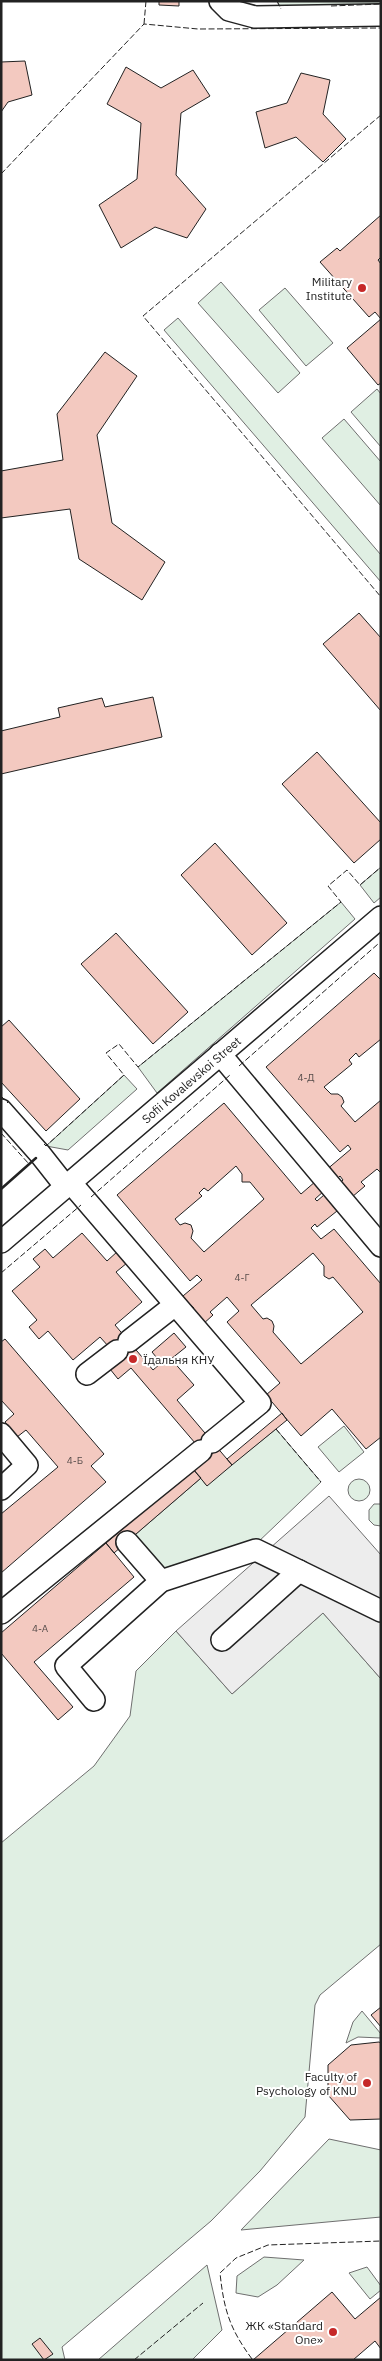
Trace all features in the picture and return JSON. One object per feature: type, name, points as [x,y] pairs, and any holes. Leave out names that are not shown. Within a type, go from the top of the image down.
[{"type":"street","points":[[220,1],[229,10],[258,9],[381,15]]},
{"type":"street","name":"Sofii Kovalevskoi Street","points":[[1,1242],[220,1054],[377,927]]},
{"type":"street","points":[[220,1054],[381,1246]]},
{"type":"street","points":[[1,1110],[260,1403],[206,1446],[113,1538],[1,1612]]},
{"type":"street","points":[[344,1216],[381,1258]]},
{"type":"street","points":[[87,1374],[175,1305]]},
{"type":"street","points":[[1,1434],[27,1465],[1,1489]]},
{"type":"street","points":[[113,1538],[161,1581]]},
{"type":"street","points":[[94,1700],[66,1666],[161,1581],[256,1550],[381,1611]]},
{"type":"street","points":[[222,1640],[299,1572]]},
{"type":"green space","points":[[277,1],[381,1],[381,4],[281,9]]},
{"type":"green space","points":[[221,282],[300,373],[278,393],[198,303]]},
{"type":"green space","points":[[285,288],[333,343],[306,366],[259,310]]},
{"type":"green space","points":[[178,318],[381,555],[381,582],[164,330]]},
{"type":"green space","points":[[377,389],[381,394],[381,447],[351,412]]},
{"type":"green space","points":[[344,419],[381,462],[381,506],[322,438]]},
{"type":"green space","points":[[381,867],[381,897],[374,903],[360,885]]},
{"type":"green space","points":[[341,902],[355,919],[157,1093],[138,1067]]},
{"type":"green space","points":[[124,1075],[137,1089],[68,1150],[46,1146]]},
{"type":"green space","points":[[344,1426],[364,1452],[339,1472],[318,1447]]},
{"type":"green space","points":[[276,1429],[321,1482],[256,1544],[159,1570],[129,1540],[201,1478],[206,1485]]},
{"type":"green space","points":[[359,1479],[367,1482],[370,1490],[367,1498],[359,1501],[351,1498],[348,1490],[351,1482]]},
{"type":"green space","points":[[374,1504],[381,1504],[381,1526],[374,1525],[369,1520],[369,1510]]},
{"type":"green space","points":[[323,1613],[381,1679],[381,1944],[320,1995],[315,2005],[305,2117],[260,2171],[211,2221],[62,2347],[65,2360],[1,2360],[1,1843],[94,1766],[130,1716],[136,1671],[176,1631],[232,1694]]},
{"type":"green space","points":[[362,2011],[381,2034],[381,2038],[358,2037],[346,2043],[353,2022]]},
{"type":"green space","points":[[329,2139],[381,2150],[381,2217],[241,2230]]},
{"type":"green space","points":[[264,2257],[304,2260],[277,2285],[258,2297],[236,2293],[237,2276]]},
{"type":"green space","points":[[207,2265],[222,2330],[192,2360],[98,2360]]},
{"type":"green space","points":[[367,2267],[381,2286],[381,2290],[370,2299],[349,2273]]},
{"type":"shaded area","points":[[329,1496],[381,1555],[381,1679],[323,1613],[232,1694],[176,1631]]},
{"type":"building","points":[[159,1],[179,1],[179,6],[159,5]]},
{"type":"building","points":[[25,61],[32,95],[8,102],[1,112],[1,62]]},
{"type":"building","points":[[126,67],[161,88],[193,70],[210,96],[181,113],[176,175],[206,209],[187,238],[155,227],[121,248],[99,205],[137,179],[141,123],[107,104]]},
{"type":"building","points":[[301,73],[330,80],[323,114],[346,139],[323,162],[296,137],[265,148],[256,112],[287,103]]},
{"type":"building","name":"Military Institute","points":[[381,215],[381,257],[378,260],[381,264],[381,319],[375,312],[369,317],[320,262],[337,248],[340,251]]},
{"type":"building","points":[[381,319],[381,383],[378,385],[347,348]]},
{"type":"building","points":[[105,352],[137,376],[97,435],[112,523],[165,562],[142,600],[79,559],[70,509],[1,518],[1,471],[63,460],[57,414]]},
{"type":"building","points":[[359,613],[381,638],[381,711],[323,644]]},
{"type":"building","points":[[153,697],[162,737],[1,774],[1,731],[60,717],[58,708],[102,698],[105,707]]},
{"type":"building","points":[[317,752],[381,823],[381,839],[354,863],[282,784]]},
{"type":"building","points":[[215,843],[287,923],[252,955],[181,875]]},
{"type":"building","points":[[116,933],[188,1012],[153,1044],[81,964]]},
{"type":"building","points":[[374,973],[381,980],[381,1039],[359,1057],[356,1053],[349,1060],[352,1064],[324,1087],[331,1094],[338,1094],[342,1097],[344,1102],[341,1106],[355,1122],[381,1100],[381,1173],[377,1169],[361,1182],[365,1186],[352,1197],[340,1183],[343,1180],[340,1176],[334,1182],[325,1171],[351,1149],[348,1145],[340,1152],[266,1067]]},
{"type":"building","points":[[9,1020],[80,1099],[46,1131],[1,1082],[1,1027]]},
{"type":"building","points":[[224,1103],[301,1194],[316,1181],[324,1191],[315,1199],[317,1201],[324,1195],[337,1211],[317,1227],[315,1224],[311,1228],[321,1239],[334,1229],[381,1284],[381,1437],[366,1449],[332,1409],[301,1436],[266,1395],[280,1383],[227,1322],[239,1311],[227,1297],[210,1312],[213,1315],[202,1325],[191,1311],[194,1308],[190,1304],[184,1309],[177,1301],[202,1280],[197,1275],[190,1281],[117,1195]],"holes":[[[236,1166],[242,1174],[242,1182],[250,1182],[264,1199],[204,1252],[191,1238],[193,1231],[191,1225],[185,1223],[180,1225],[175,1219],[202,1196],[199,1193],[204,1188],[208,1191]],[[313,1253],[324,1266],[324,1276],[329,1279],[333,1277],[363,1312],[301,1364],[273,1332],[274,1326],[272,1321],[267,1318],[263,1319],[251,1305]]]},
{"type":"building","name":"Їдальня КНУ","points":[[82,1233],[107,1261],[118,1251],[127,1263],[116,1272],[142,1302],[115,1325],[153,1370],[161,1363],[152,1352],[174,1333],[186,1347],[171,1359],[194,1385],[177,1400],[232,1465],[207,1486],[193,1469],[207,1457],[131,1368],[118,1379],[110,1369],[109,1347],[100,1337],[73,1360],[48,1331],[39,1339],[29,1327],[37,1320],[12,1291],[40,1267],[33,1259],[45,1249],[53,1258]]},
{"type":"building","points":[[5,1339],[104,1454],[91,1466],[106,1482],[1,1573],[1,1514],[58,1467],[26,1430],[17,1437],[5,1422],[14,1414],[1,1400],[1,1342]]},
{"type":"building","points":[[282,1413],[287,1420],[232,1465],[227,1459]]},
{"type":"building","points":[[193,1469],[201,1478],[114,1553],[106,1543]]},
{"type":"building","points":[[106,1543],[134,1577],[34,1662],[73,1707],[58,1720],[1,1653],[1,1633]]},
{"type":"building","points":[[381,2007],[381,2027],[371,2015]]},
{"type":"building","points":[[381,2043],[381,2119],[350,2120],[328,2095],[328,2065],[351,2045]]},
{"type":"building","name":"ЖК «Standard One»","points":[[332,2292],[355,2319],[381,2297],[381,2349],[375,2341],[353,2360],[253,2360]]},
{"type":"building","points":[[40,2338],[53,2354],[44,2360],[32,2344]]},
{"type":"fence","points":[[144,24],[146,1]]},
{"type":"fence","points":[[277,1],[281,9]]},
{"type":"fence","points":[[331,6],[381,4]]},
{"type":"fence","points":[[1,174],[144,24],[198,29],[381,28]]},
{"type":"fence","points":[[381,115],[143,316],[381,597]]},
{"type":"fence","points":[[44,1144],[46,1146],[124,1075],[106,1053],[119,1044],[138,1067],[341,902],[328,886],[347,870],[360,885],[381,867]]},
{"type":"fence","points":[[239,1066],[378,944]]},
{"type":"fence","points":[[91,1197],[230,1075]]},
{"type":"fence","points":[[1,1096],[8,1103]]},
{"type":"fence","points":[[1,1133],[29,1164],[1,1189]]},
{"type":"fence","points":[[1,1273],[81,1205]]},
{"type":"fence","points":[[276,1429],[321,1482]]},
{"type":"fence","points":[[252,2359],[233,2329],[226,2309],[222,2286],[220,2273],[236,2258],[268,2245],[381,2241]]},
{"type":"fence","points":[[134,2360],[203,2303]]},
{"type":"wall","points":[[1,1189],[36,1158]]},
{"type":"place","name":"Military Institute","points":[[362,288]]},
{"type":"place","name":"Їдальня КНУ","points":[[133,1359]]},
{"type":"place","name":"Faculty of Psychology of KNU","points":[[367,2083]]},
{"type":"place","name":"ЖК «Standard One»","points":[[333,2332]]}]
